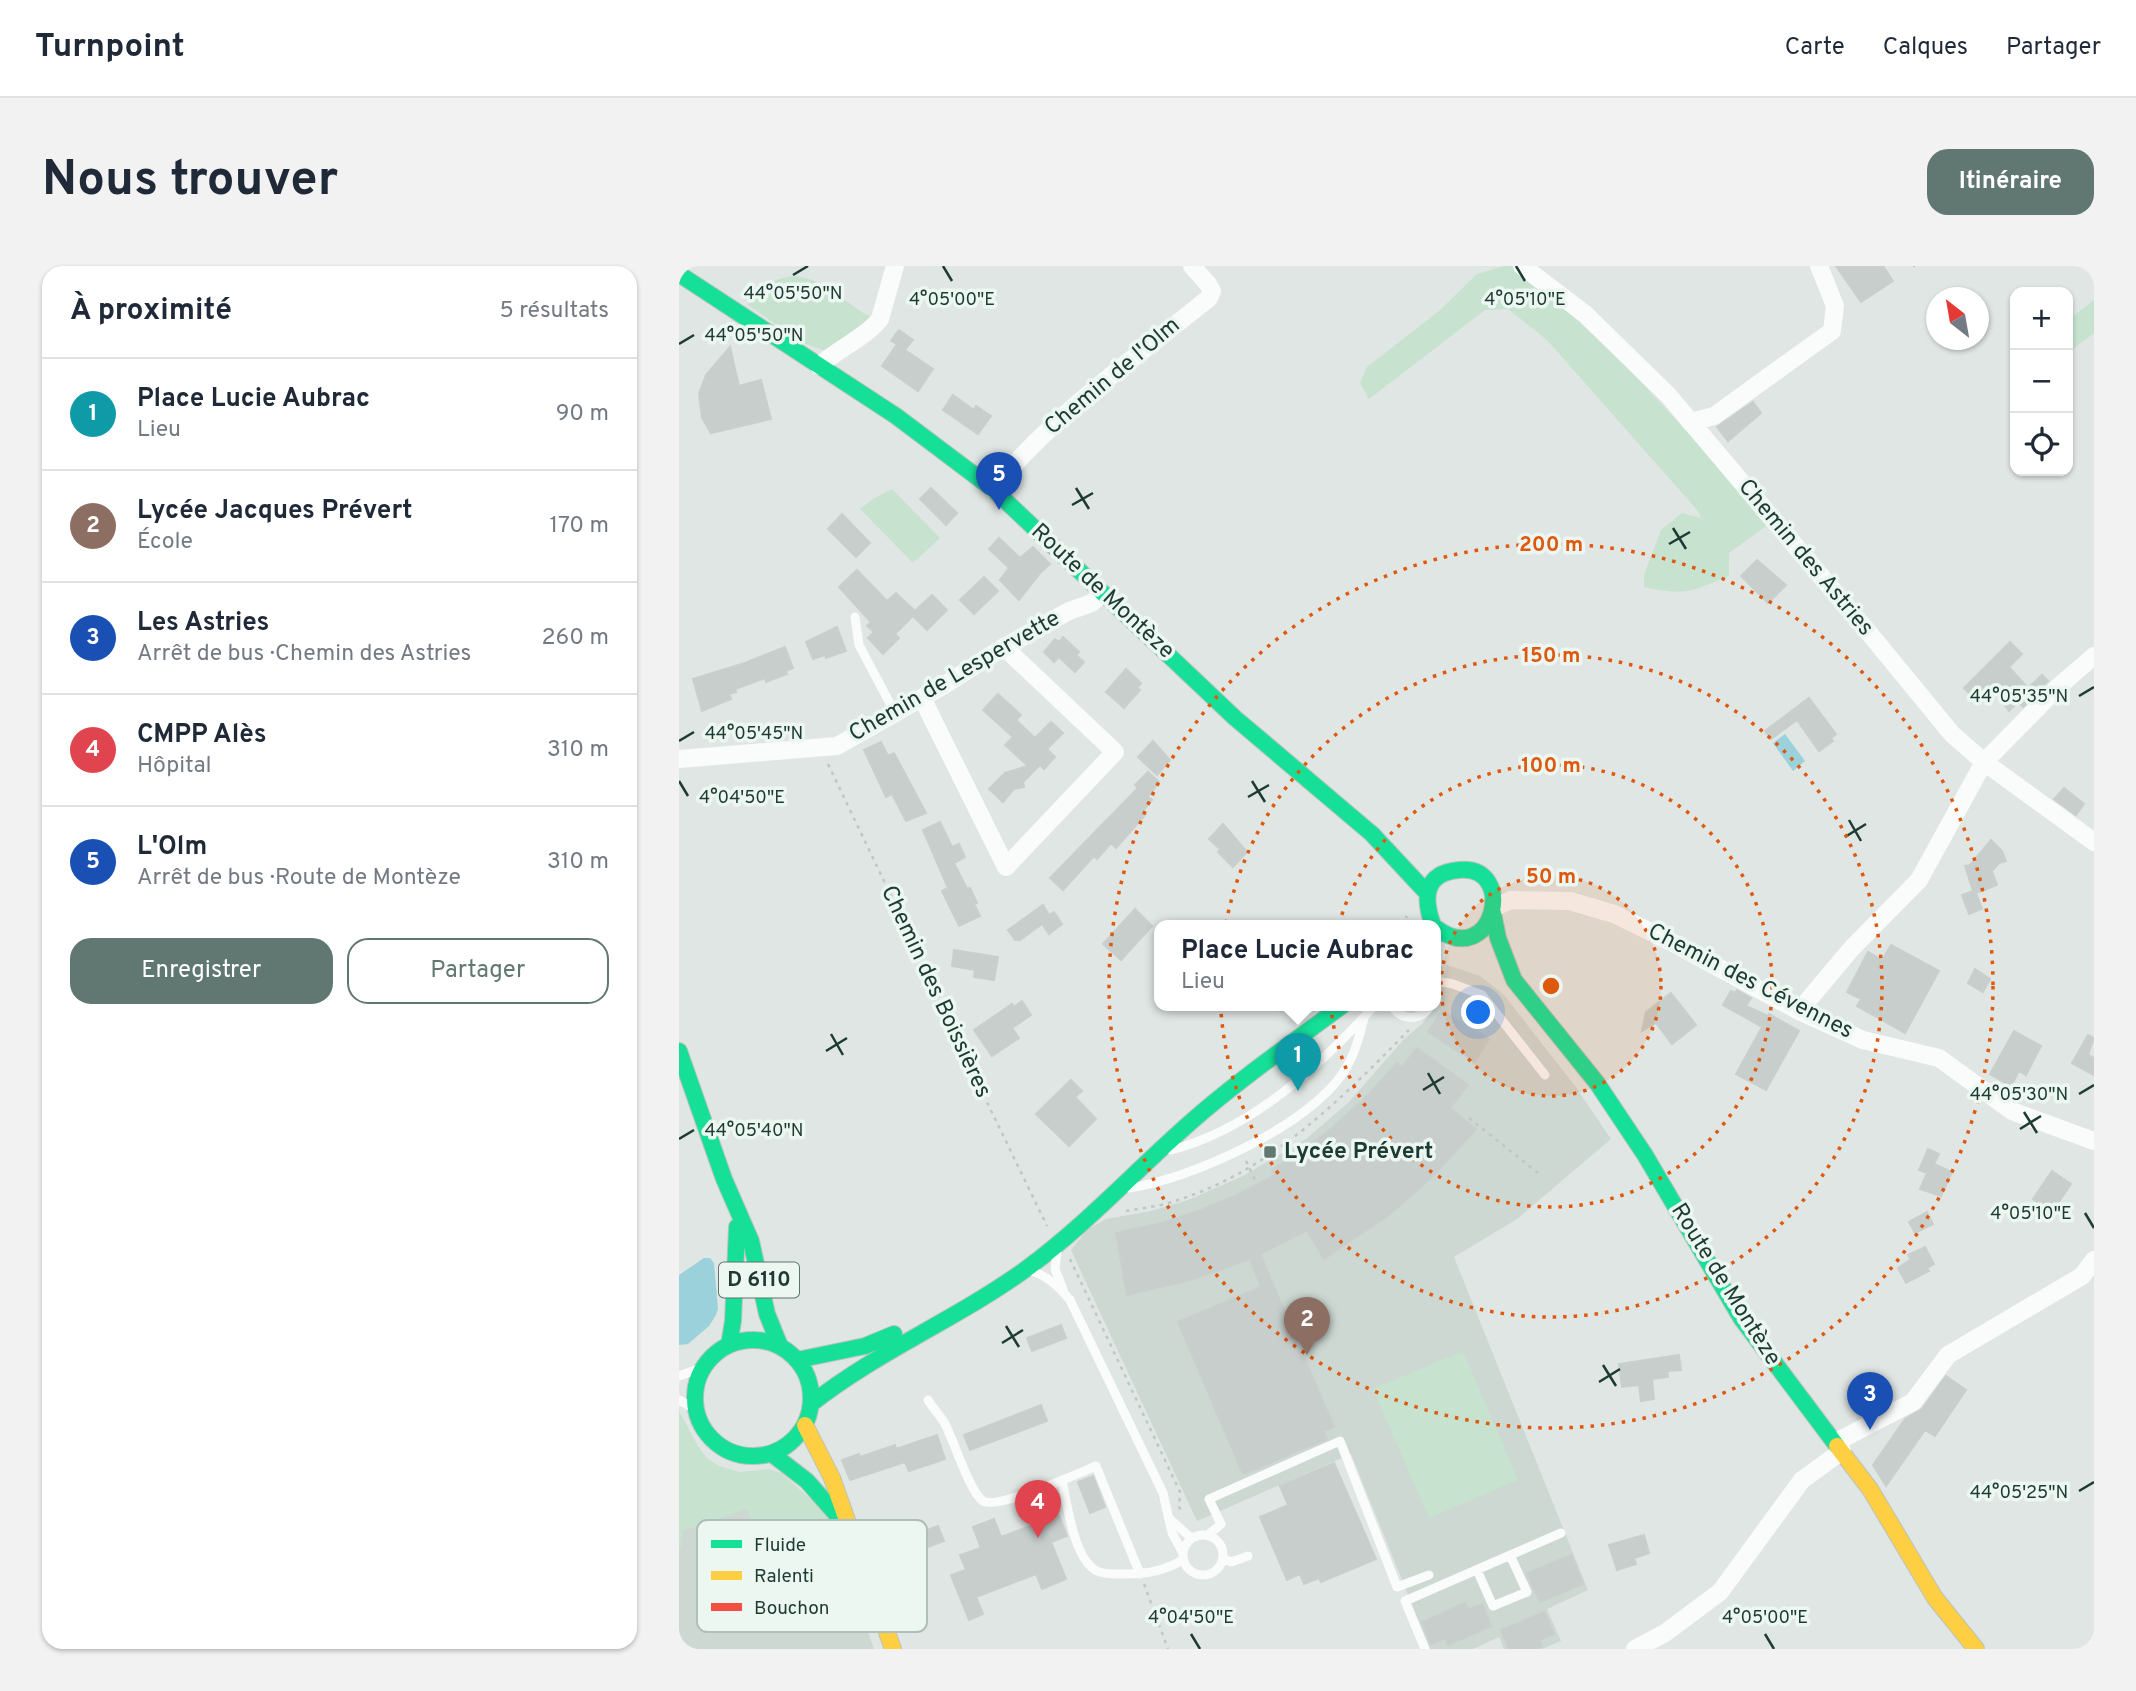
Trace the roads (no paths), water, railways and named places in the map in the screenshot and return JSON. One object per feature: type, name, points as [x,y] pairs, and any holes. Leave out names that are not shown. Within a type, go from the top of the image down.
[{"type":"street","points":[[819,366],[880,319],[895,266]]},
{"type":"street","name":"Chemin de l'Olm","points":[[993,489],[1073,408],[1209,298],[1212,291],[1192,266]]},
{"type":"street","name":"Chemin des Astries","points":[[1522,266],[1585,314],[1668,396],[1952,734],[1984,762],[2094,842]]},
{"type":"street","points":[[1691,422],[1714,416],[1832,331],[1835,306],[1819,266]]},
{"type":"street","name":"Route de Montèze","points":[[679,274],[895,416],[993,489],[1235,718],[1372,834],[1426,900]]},
{"type":"street","name":"Chemin de Lespervette","points":[[679,759],[837,746],[1004,647],[1069,611],[1091,603],[1101,594]]},
{"type":"street","points":[[922,698],[1006,867],[1115,752],[1004,647]]},
{"type":"street","points":[[1799,1011],[1852,948],[1919,880],[1984,762],[2059,686],[2094,656]]},
{"type":"street","name":"Route de Montèze","points":[[1372,834],[1444,872]]},
{"type":"street","points":[[1416,920],[1436,877],[1455,868],[1479,873],[1488,881],[1498,903],[1483,929],[1451,939]]},
{"type":"street","points":[[1426,900],[1432,920]]},
{"type":"street","name":"Chemin des Cévennes","points":[[1498,903],[1570,901],[1614,914],[1799,1011],[1863,1040],[1939,1058],[2011,1111],[2094,1141]]},
{"type":"street","name":"Route de Montèze","points":[[1498,903],[1497,938],[1514,980],[1597,1083],[1645,1155],[1741,1318],[1870,1489],[1935,1598],[1976,1649]]},
{"type":"street","points":[[1451,939],[1486,956],[1514,980]]},
{"type":"street","points":[[797,1360],[865,1346],[934,1317],[1000,1274],[1059,1243],[1102,1191],[1208,1089],[1318,1011]]},
{"type":"street","points":[[811,1404],[838,1381],[939,1324],[1026,1270],[1214,1101],[1260,1064],[1335,1011]]},
{"type":"street","name":"D 6110","points":[[679,1051],[738,1214],[751,1241],[767,1314],[780,1346]]},
{"type":"street","name":"D 6110","points":[[729,1345],[733,1321],[738,1214]]},
{"type":"street","points":[[1635,1649],[1665,1633],[1720,1592],[1802,1479],[1839,1446],[1913,1402],[1948,1355],[2083,1276],[2094,1260]]},
{"type":"street","points":[[746,1340],[780,1346],[797,1360],[808,1381],[811,1404],[805,1425],[796,1437],[772,1454],[747,1456],[723,1449],[710,1439],[700,1425],[695,1409],[697,1380],[703,1367],[715,1354],[729,1345],[746,1340]]},
{"type":"street","points":[[805,1425],[832,1478],[848,1520]]},
{"type":"street","points":[[772,1454],[801,1473],[825,1497],[840,1520]]},
{"type":"street","points":[[887,1632],[893,1649]]},
{"type":"lane","points":[[855,617],[859,645],[895,713]]},
{"type":"lane","points":[[1441,982],[1482,995],[1545,1075]]},
{"type":"lane","points":[[1156,1154],[1198,1140],[1259,1109],[1297,1081],[1370,1011]]},
{"type":"lane","points":[[1396,1011],[1408,1018],[1423,1015],[1426,1011]]},
{"type":"lane","points":[[1117,1190],[1142,1186],[1189,1172],[1221,1159],[1281,1127],[1306,1109],[1342,1075],[1354,1054],[1364,1017]]},
{"type":"lane","points":[[1059,1243],[1055,1269],[1065,1294]]},
{"type":"lane","points":[[1026,1270],[1038,1273],[1070,1300],[1163,1493],[1172,1533],[1183,1557],[1191,1572],[1204,1576],[1217,1570],[1223,1558],[1222,1546],[1208,1535]]},
{"type":"lane","points":[[679,1376],[703,1367]]},
{"type":"lane","points":[[679,1400],[695,1409]]},
{"type":"lane","points":[[927,1400],[943,1422],[972,1488],[983,1500],[992,1503],[1008,1500],[1096,1466],[1140,1574]]},
{"type":"lane","points":[[1191,1538],[1208,1535],[1221,1524],[1209,1499],[1341,1441],[1397,1587],[1429,1575]]},
{"type":"lane","points":[[1062,1480],[1078,1543],[1092,1567],[1104,1573],[1160,1572],[1183,1557],[1191,1538]]},
{"type":"lane","points":[[1169,1518],[1191,1538]]},
{"type":"lane","points":[[1425,1649],[1405,1601],[1561,1533]]},
{"type":"lane","points":[[1478,1570],[1493,1606],[1527,1592],[1510,1555]]},
{"type":"lane","points":[[1223,1558],[1231,1562],[1248,1556]]},
{"type":"water","points":[[1785,734],[1805,761],[1793,771],[1773,743]]},
{"type":"water","points":[[704,1258],[710,1258],[714,1263],[718,1309],[709,1326],[688,1344],[679,1345],[679,1275]]},
{"type":"place","name":"L'Olm","points":[[999,510]]},
{"type":"place","name":"Place Lucie Aubrac","points":[[1298,1091]]},
{"type":"place","name":"Lycée Prévert","points":[[1270,1152]]},
{"type":"place","name":"Lycée Jacques Prévert","points":[[1307,1355]]},
{"type":"place","name":"Les Astries","points":[[1870,1430]]},
{"type":"place","name":"CMPP Alès","points":[[1038,1538]]}]
